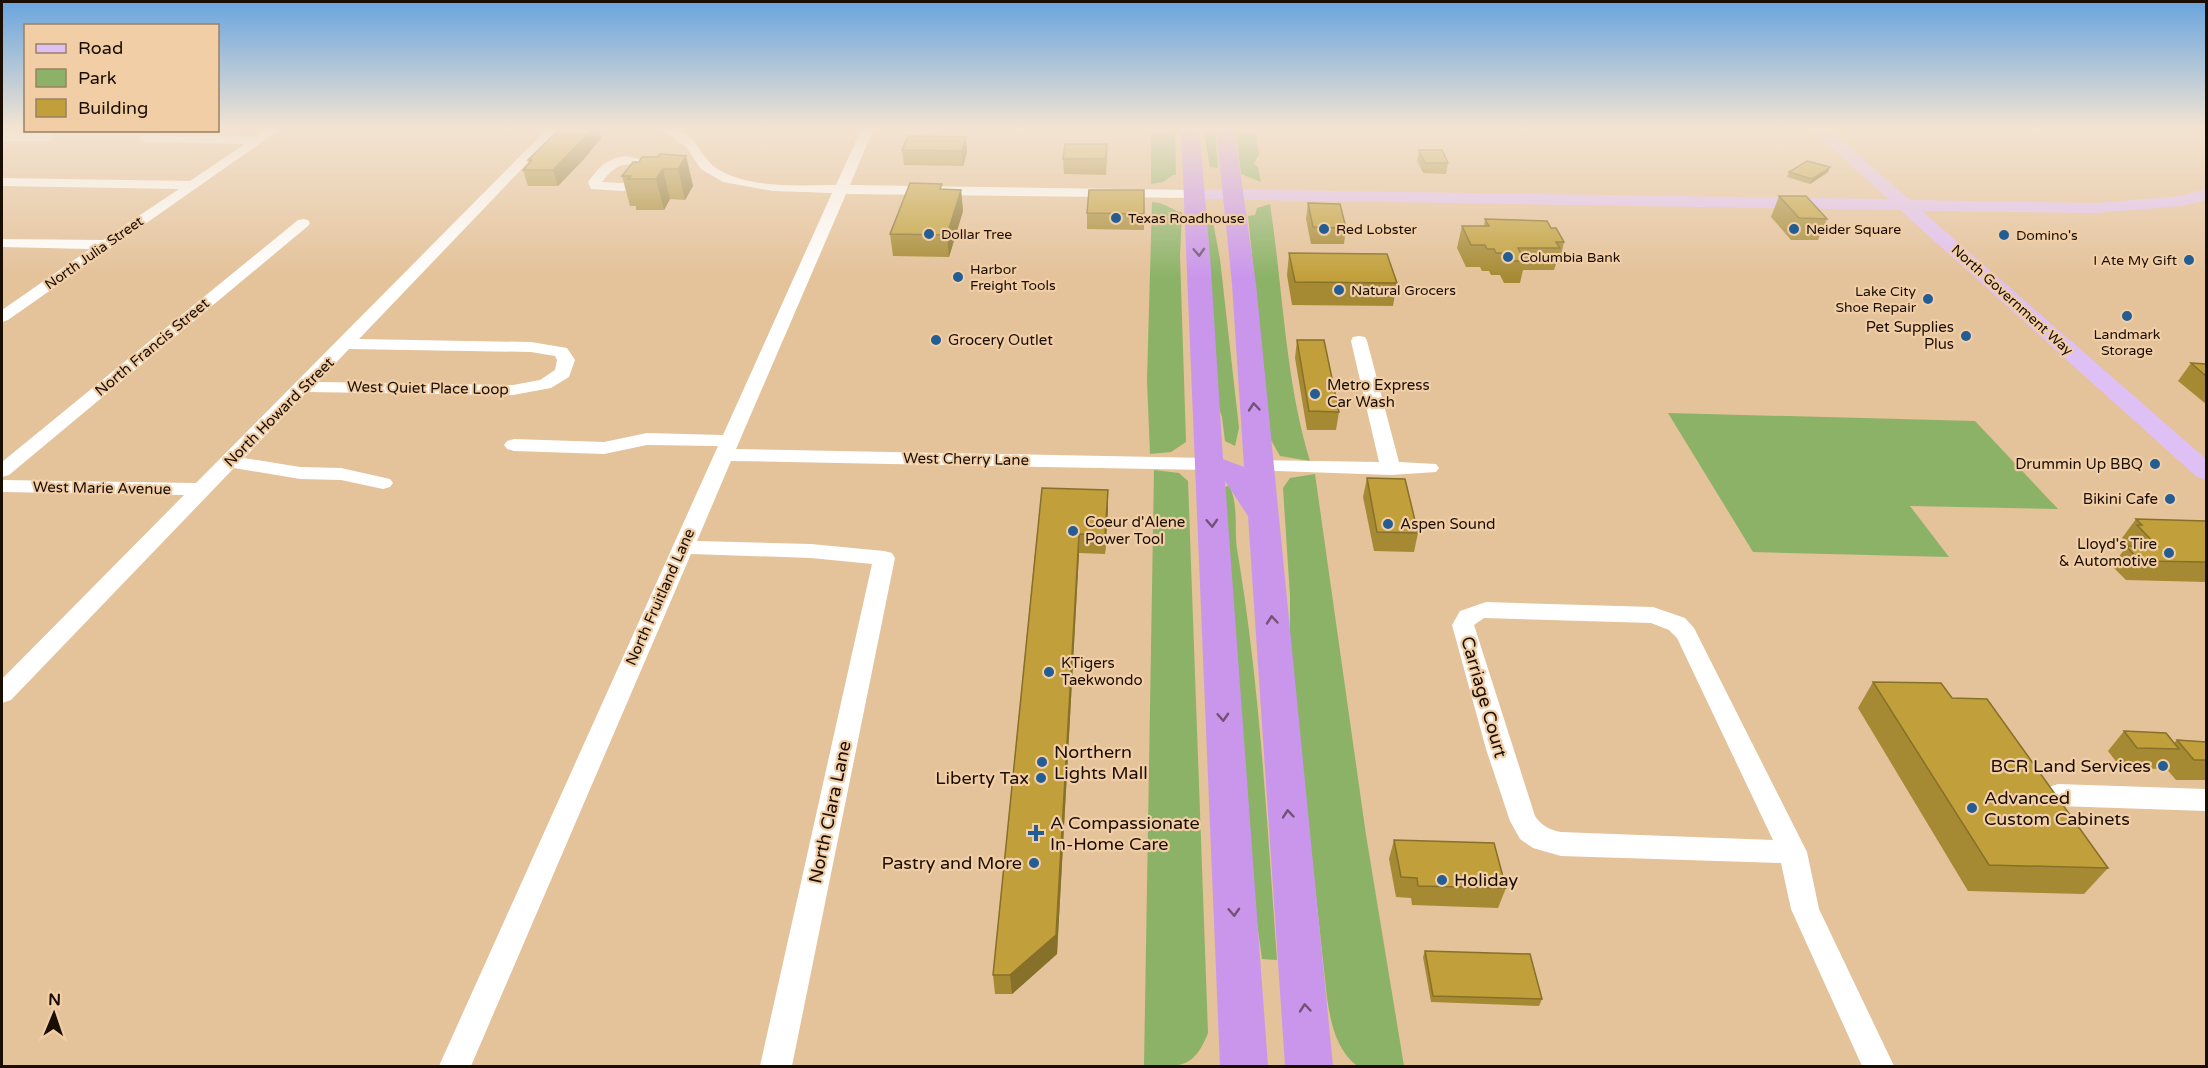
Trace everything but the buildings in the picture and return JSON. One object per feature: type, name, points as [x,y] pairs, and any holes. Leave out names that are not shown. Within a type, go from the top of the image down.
[{"type":"highway","points":[[1194,178],[1208,464],[1244,1066]]},
{"type":"highway","points":[[1231,178],[1244,284],[1310,1066]]},
{"type":"highway","points":[[1207,426],[1215,445],[1259,466]]},
{"type":"highway","points":[[1208,464],[1234,473],[1263,516]]},
{"type":"highway","points":[[1238,979],[1268,1066]]},
{"type":"main road","name":"North Government Way","points":[[1874,178],[2206,472]]},
{"type":"main road","points":[[1195,194],[2100,208],[2182,201],[2206,194]]},
{"type":"street","name":"North Julia Street","points":[[2,317],[203,178]]},
{"type":"street","name":"North Howard Street","points":[[2,694],[507,178]]},
{"type":"street","points":[[727,178],[750,184],[787,188],[1195,194]]},
{"type":"street","name":"North Fruitland Lane","points":[[455,1066],[847,178]]},
{"type":"street","points":[[2,182],[192,185]]},
{"type":"street","name":"North Francis Street","points":[[2,471],[303,223]]},
{"type":"street","points":[[2,243],[106,245]]},
{"type":"street","points":[[1359,341],[1391,469]]},
{"type":"street","name":"West Quiet Place Loop","points":[[304,387],[513,390],[545,384],[563,373],[566,360],[561,352],[531,347],[346,344]]},
{"type":"street","name":"West Cherry Lane","points":[[514,445],[604,448],[647,439],[727,448],[1208,464]]},
{"type":"street","points":[[230,462],[300,473],[341,474],[383,483]]},
{"type":"street","points":[[1259,466],[1429,468]]},
{"type":"street","name":"West Marie Avenue","points":[[2,486],[202,489]]},
{"type":"street","name":"North Clara Lane","points":[[682,547],[811,550],[884,558],[776,1066]]},
{"type":"street","name":"Carriage Court","points":[[1793,852],[1561,844],[1543,840],[1530,831],[1518,811],[1463,625],[1464,621],[1469,615],[1486,610],[1653,615],[1677,624],[1686,634],[1793,852],[1805,909],[1878,1066]]},
{"type":"street","points":[[2058,795],[2206,800]]},
{"type":"green space","points":[[1151,178],[1169,178],[1163,182],[1151,184]]},
{"type":"green space","points":[[1152,202],[1182,212],[1180,256],[1186,442],[1171,452],[1150,454],[1147,380]]},
{"type":"green space","points":[[1270,204],[1290,366],[1310,461],[1280,456],[1271,440],[1248,216],[1255,215],[1257,208]]},
{"type":"green space","points":[[1206,221],[1213,222],[1220,259],[1239,428],[1235,446],[1225,441],[1222,417],[1212,387]]},
{"type":"green space","points":[[1668,413],[1975,421],[2058,509],[1910,506],[1949,557],[1753,552]]},
{"type":"green space","points":[[1154,470],[1179,473],[1188,481],[1208,1033],[1203,1045],[1192,1059],[1185,1063],[1168,1066],[1144,1066]]},
{"type":"green space","points":[[1315,474],[1366,835],[1404,1066],[1357,1066],[1339,1044],[1327,998],[1290,654],[1290,596],[1283,488],[1290,478]]},
{"type":"green space","points":[[1229,486],[1234,500],[1236,542],[1252,651],[1277,960],[1262,959],[1248,859],[1224,487]]},
{"type":"place","name":"Texas Roadhouse","points":[[1116,218]]},
{"type":"place","name":"Red Lobster","points":[[1324,229]]},
{"type":"place","name":"Neider Square","points":[[1794,229]]},
{"type":"place","name":"Dollar Tree","points":[[929,234]]},
{"type":"place","name":"Domino's","points":[[2004,235]]},
{"type":"place","name":"Columbia Bank","points":[[1508,257]]},
{"type":"place","name":"I Ate My Gift","points":[[2189,260]]},
{"type":"place","name":"Harbor Freight Tools","points":[[958,277]]},
{"type":"place","name":"Natural Grocers","points":[[1339,290]]},
{"type":"place","name":"Lake City Shoe Repair","points":[[1928,299]]},
{"type":"place","name":"Landmark Storage","points":[[2127,316]]},
{"type":"place","name":"Pet Supplies Plus","points":[[1966,336]]},
{"type":"place","name":"Grocery Outlet","points":[[936,340]]},
{"type":"place","name":"Metro Express Car Wash","points":[[1315,394]]},
{"type":"place","name":"Drummin Up BBQ","points":[[2155,464]]},
{"type":"place","name":"Bikini Cafe","points":[[2170,499]]},
{"type":"place","name":"Aspen Sound","points":[[1388,524]]},
{"type":"place","name":"Coeur d'Alene Power Tool","points":[[1073,531]]},
{"type":"place","name":"Lloyd's Tire & Automotive","points":[[2169,553]]},
{"type":"place","name":"KTigers Taekwondo","points":[[1049,672]]},
{"type":"place","name":"Northern Lights Mall","points":[[1042,762]]},
{"type":"place","name":"BCR Land Services","points":[[2163,766]]},
{"type":"place","name":"Liberty Tax","points":[[1041,778]]},
{"type":"place","name":"Advanced Custom Cabinets","points":[[1972,808]]},
{"type":"place","name":"A Compassionate In-Home Care","points":[[1036,833]]},
{"type":"place","name":"Pastry and More","points":[[1034,863]]},
{"type":"place","name":"Holiday","points":[[1442,880]]}]
